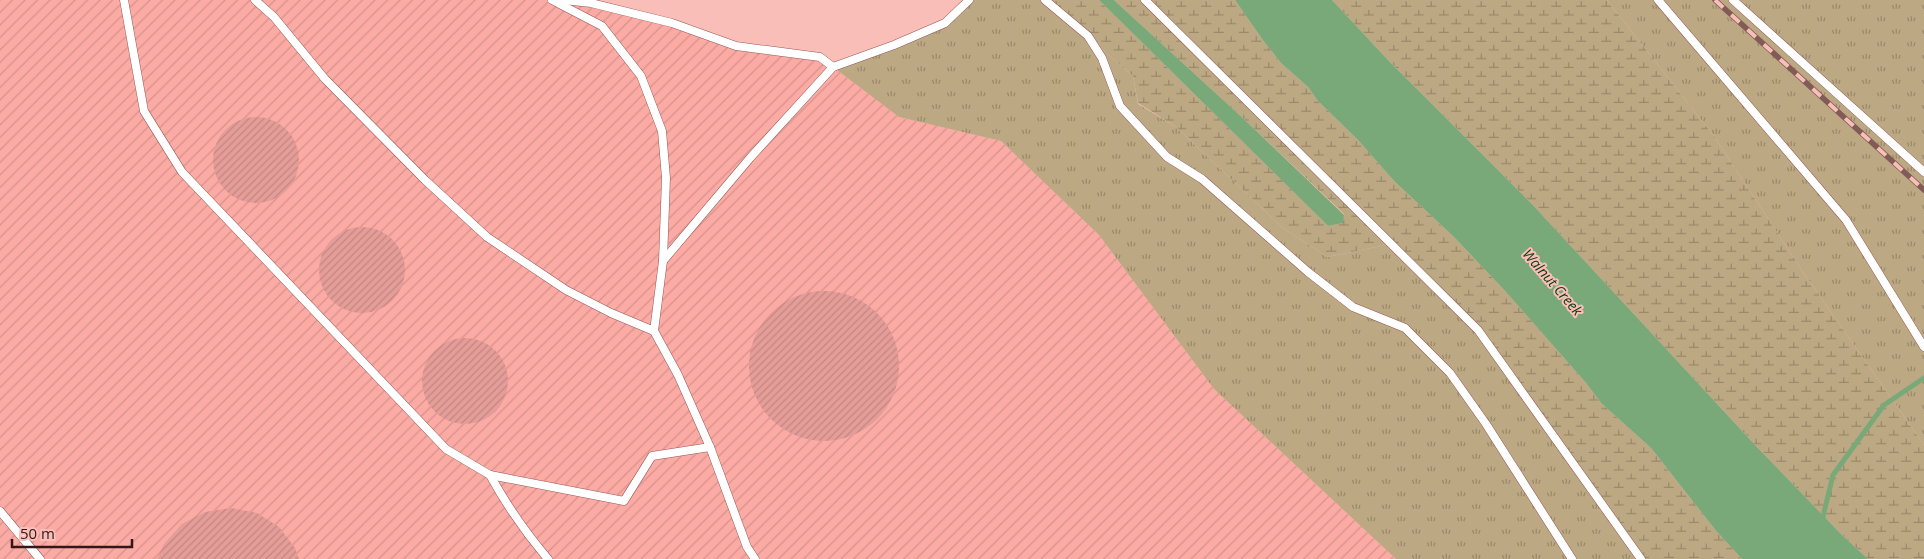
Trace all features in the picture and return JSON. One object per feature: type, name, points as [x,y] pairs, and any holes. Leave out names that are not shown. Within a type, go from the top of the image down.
[{"type":"lane","points":[[124,0],[144,110],[182,172],[446,449],[490,475],[624,501],[652,456],[710,447]]},
{"type":"lane","points":[[254,0],[274,17],[332,86],[425,180],[487,237],[566,290],[611,313],[654,331]]},
{"type":"lane","points":[[552,0],[602,26],[641,76],[662,131],[666,178],[663,261],[654,331],[678,376],[710,447],[747,547],[755,559]]},
{"type":"lane","points":[[564,0],[591,3],[672,23],[736,46],[820,57],[833,67]]},
{"type":"lane","points":[[663,261],[750,158],[833,67],[894,45],[945,23],[969,0]]},
{"type":"lane","points":[[1045,0],[1088,36],[1102,58],[1120,106],[1167,157],[1202,179],[1308,272],[1353,307],[1405,328],[1450,373],[1486,424],[1572,559]]},
{"type":"lane","points":[[1145,0],[1478,330],[1641,559]]},
{"type":"lane","points":[[1658,0],[1846,220],[1924,347]]},
{"type":"lane","points":[[1733,0],[1924,172]]},
{"type":"lane","points":[[490,475],[505,503],[523,529],[548,559]]},
{"type":"lane","points":[[0,511],[40,559]]},
{"type":"shaded area","points":[[0,0],[564,0],[672,23],[736,46],[820,57],[899,117],[1001,141],[1099,235],[1214,389],[1396,559],[0,559]]},
{"type":"green space","points":[[969,0],[1045,0],[1133,76],[1138,104],[1176,127],[1283,228],[1327,257],[1391,244],[1478,330],[1641,559],[1396,559],[1214,389],[1099,235],[1001,141],[899,117],[833,67],[945,23]]},
{"type":"green space","points":[[1045,0],[1099,0],[1328,226],[1342,223],[1344,214],[1114,0],[1235,0],[1281,63],[1308,87],[1318,101],[1358,140],[1394,181],[1454,237],[1505,291],[1586,383],[1601,403],[1651,448],[1717,532],[1742,559],[1641,559],[1478,330],[1391,244],[1327,257],[1283,228],[1176,127],[1138,103],[1133,76]]},
{"type":"green space","points":[[1332,0],[1607,0],[1713,135],[1803,272],[1924,445],[1924,559],[1868,559],[1842,535],[1757,447],[1532,204],[1388,60]]},
{"type":"green space","points":[[1607,0],[1924,0],[1924,445],[1803,272],[1713,135]]},
{"type":"water","points":[[1099,0],[1114,0],[1245,120],[1344,215],[1343,223],[1328,226]]},
{"type":"water","name":"Walnut Creek","points":[[1235,0],[1332,0],[1388,60],[1532,204],[1757,447],[1842,535],[1868,559],[1742,559],[1717,532],[1651,448],[1601,403],[1586,383],[1505,291],[1454,237],[1394,181],[1358,140],[1318,101],[1308,87],[1281,63]]},
{"type":"building","points":[[248,117],[264,117],[273,120],[287,129],[296,143],[299,160],[296,177],[287,191],[273,200],[264,203],[248,203],[232,196],[220,184],[213,168],[213,152],[220,136],[232,124]]},
{"type":"building","points":[[362,227],[386,234],[398,246],[405,270],[398,294],[386,306],[362,313],[338,306],[326,294],[319,270],[326,246],[338,234]]},
{"type":"building","points":[[824,291],[853,297],[877,313],[893,337],[899,366],[893,395],[877,419],[853,435],[824,441],[795,435],[771,419],[755,395],[749,366],[755,337],[771,313],[795,297]]},
{"type":"building","points":[[465,338],[481,341],[489,345],[501,357],[505,365],[508,381],[505,397],[501,405],[489,417],[481,421],[465,424],[449,421],[441,417],[429,405],[425,397],[422,381],[425,365],[429,357],[441,345],[449,341]]},
{"type":"building","points":[[231,508],[257,513],[279,527],[295,548],[299,559],[157,559],[164,544],[182,524],[205,512]]},
{"type":"waterway","points":[[1822,521],[1833,475],[1884,405],[1924,378]]},
{"type":"railway","points":[[1715,0],[1924,190]]}]
